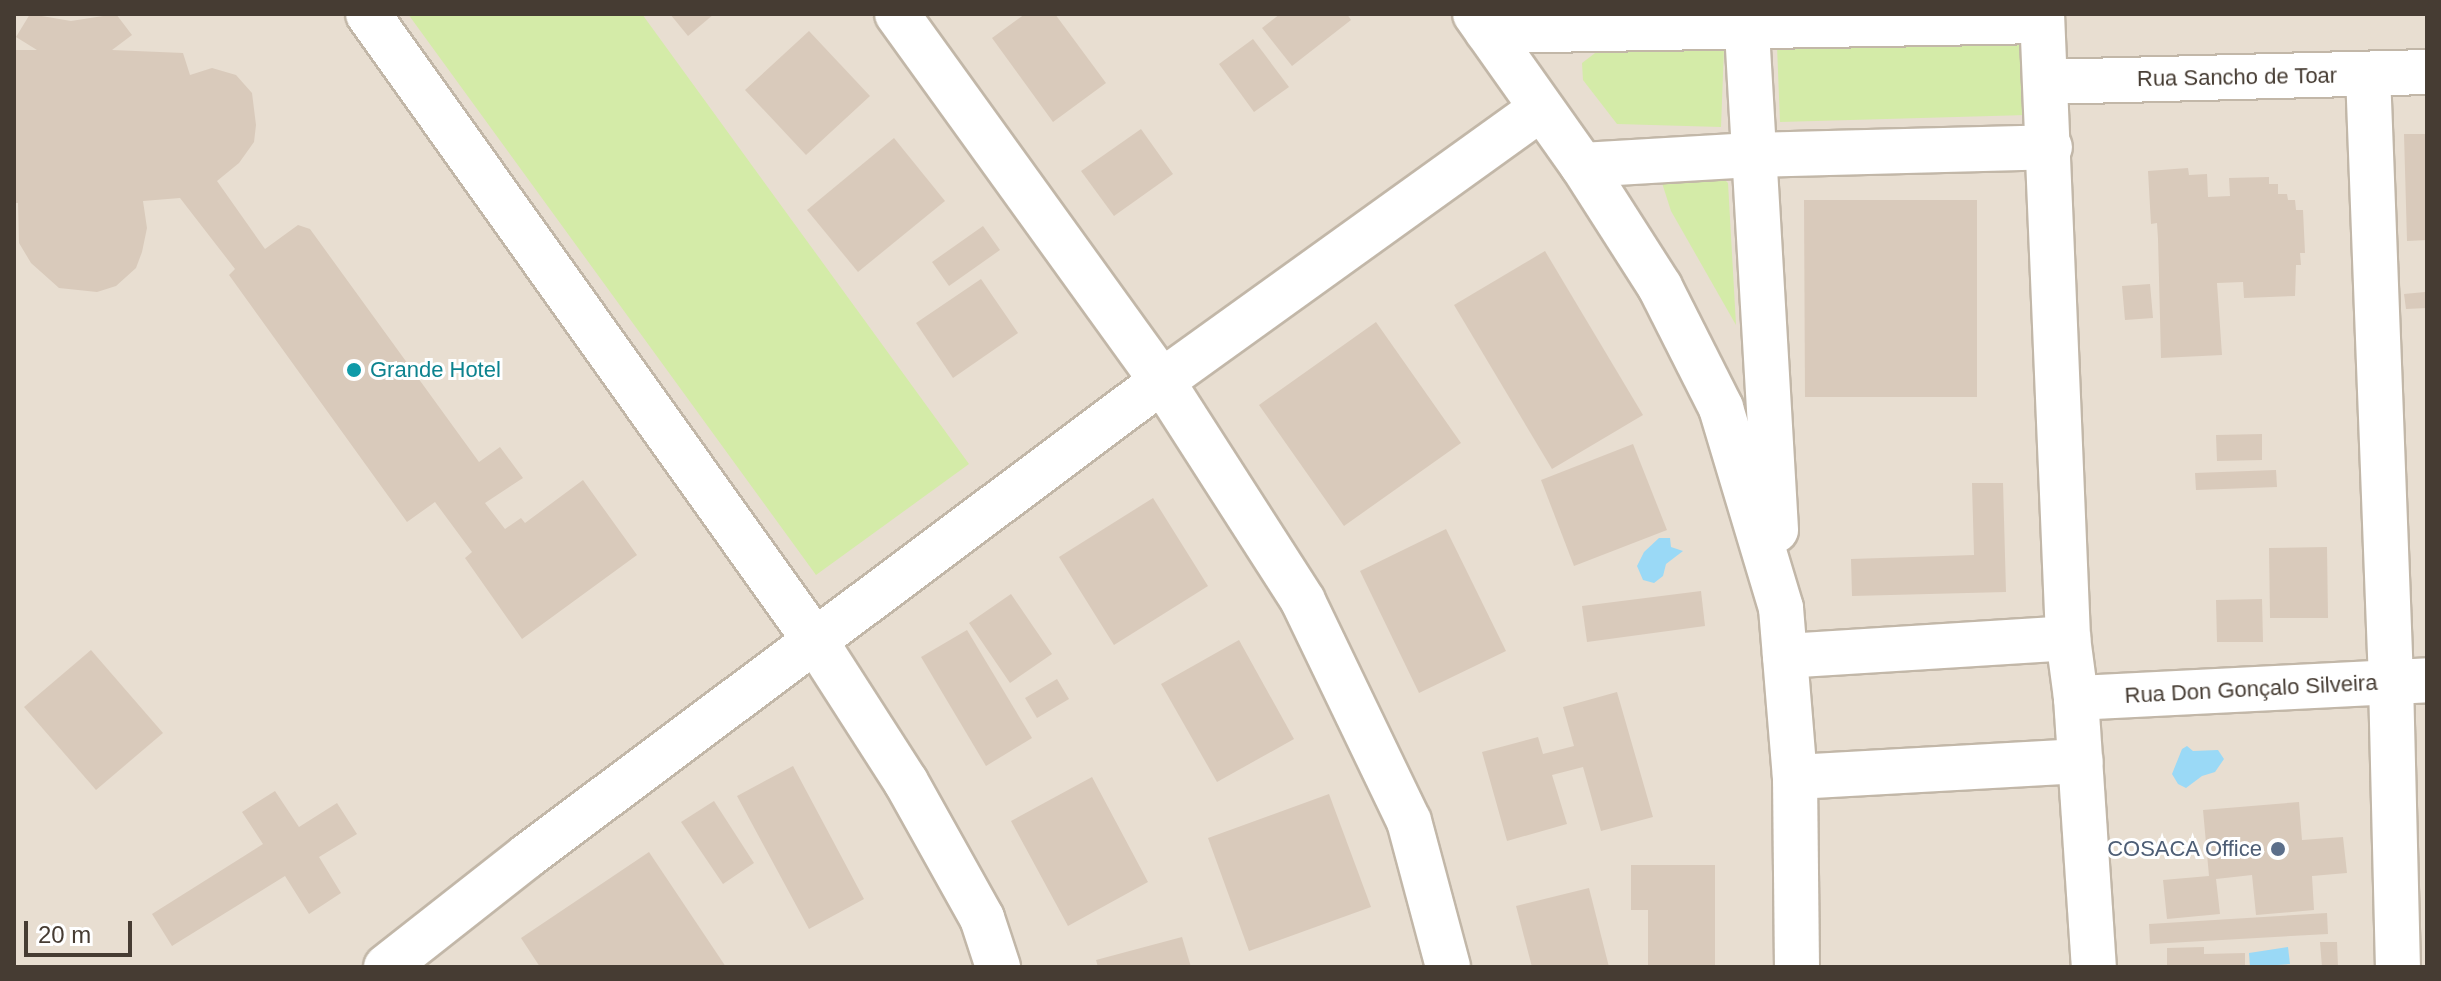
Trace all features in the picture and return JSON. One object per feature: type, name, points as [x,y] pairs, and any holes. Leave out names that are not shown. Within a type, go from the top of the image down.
[{"type":"street","points":[[368,14],[816,642],[906,782],[982,918],[998,967]]},
{"type":"street","points":[[897,14],[1162,381],[1303,601],[1409,821],[1448,967]]},
{"type":"street","points":[[1481,23],[2042,18],[2050,147],[2068,638],[2081,761],[2094,967]]},
{"type":"street","points":[[1747,22],[1752,155],[1795,777],[1797,967]]},
{"type":"street","points":[[1481,23],[1582,165],[1660,287],[1721,408],[1781,608]]},
{"type":"street","name":"Rua Sancho de Toar","points":[[2046,82],[2427,72]]},
{"type":"street","points":[[2368,74],[2409,681],[2398,967]]},
{"type":"street","points":[[386,967],[527,856],[1162,381],[1540,109]]},
{"type":"street","points":[[1582,165],[1752,155],[2050,147]]},
{"type":"street","points":[[1785,656],[2068,638]]},
{"type":"street","name":"Rua Don Gonçalo Silveira","points":[[2076,698],[2409,681]]},
{"type":"street","points":[[1795,777],[2081,761]]},
{"type":"shaded area","points":[[14,14],[2427,14],[2427,967],[14,967]]},
{"type":"green space","points":[[408,14],[642,14],[969,464],[816,575]]},
{"type":"green space","points":[[2024,39],[2027,115],[1780,122],[1777,46]]},
{"type":"green space","points":[[1603,47],[1724,48],[1721,127],[1617,124],[1583,80],[1582,63]]},
{"type":"green space","points":[[1711,166],[1728,183],[1736,325],[1671,211],[1662,183],[1681,168]]},
{"type":"water","points":[[1659,538],[1670,538],[1671,547],[1683,551],[1666,564],[1663,576],[1654,583],[1643,580],[1637,566],[1644,552]]},
{"type":"water","points":[[2187,746],[2193,751],[2218,750],[2224,759],[2215,772],[2202,776],[2186,788],[2178,784],[2172,774],[2182,749]]},
{"type":"water","points":[[2288,947],[2290,964],[2250,967],[2249,953]]},
{"type":"building","name":"Grande Hotel","points":[[30,14],[71,21],[116,14],[132,35],[112,50],[183,53],[190,75],[212,68],[236,75],[252,93],[256,125],[254,142],[239,163],[217,181],[265,249],[298,225],[310,229],[479,462],[500,447],[523,478],[485,503],[505,529],[521,518],[525,523],[583,480],[637,555],[522,639],[465,558],[472,552],[435,502],[407,522],[229,275],[235,269],[180,198],[143,201],[147,228],[142,252],[136,268],[116,286],[97,292],[59,288],[31,263],[19,243],[18,203],[14,203],[14,50],[37,50],[16,37]]},
{"type":"building","points":[[670,14],[714,14],[688,36]]},
{"type":"building","points":[[1025,14],[1055,14],[1106,83],[1053,122],[992,38]]},
{"type":"building","points":[[1280,14],[1347,14],[1351,20],[1292,66],[1262,28]]},
{"type":"building","points":[[809,31],[870,96],[806,155],[745,90]]},
{"type":"building","points":[[1253,39],[1289,87],[1254,112],[1219,64]]},
{"type":"building","points":[[1141,129],[1173,174],[1114,216],[1081,171]]},
{"type":"building","points":[[2404,134],[2427,134],[2427,240],[2407,241]]},
{"type":"building","points":[[894,138],[945,201],[858,272],[807,210]]},
{"type":"building","points":[[2188,168],[2189,175],[2207,174],[2208,197],[2230,196],[2229,178],[2269,177],[2269,184],[2278,184],[2278,194],[2287,194],[2288,200],[2295,200],[2296,210],[2303,210],[2305,253],[2300,253],[2301,265],[2296,265],[2295,296],[2244,298],[2243,282],[2217,283],[2222,355],[2161,358],[2157,223],[2151,224],[2148,171]]},
{"type":"building","points":[[1804,200],[1977,200],[1977,397],[1805,397]]},
{"type":"building","points":[[983,226],[1000,250],[949,286],[932,262]]},
{"type":"building","points":[[1545,251],[1643,415],[1552,469],[1454,305]]},
{"type":"building","points":[[981,279],[1018,333],[953,378],[916,323]]},
{"type":"building","points":[[2150,284],[2153,318],[2125,320],[2122,286]]},
{"type":"building","points":[[2425,292],[2427,308],[2406,309],[2404,294]]},
{"type":"building","points":[[1376,322],[1461,443],[1344,526],[1259,405]]},
{"type":"building","points":[[2262,434],[2262,460],[2217,461],[2216,435]]},
{"type":"building","points":[[1633,444],[1667,530],[1574,566],[1541,480]]},
{"type":"building","points":[[2276,470],[2277,487],[2196,490],[2195,473]]},
{"type":"building","points":[[1972,483],[2003,483],[2006,592],[1852,596],[1851,559],[1974,555]]},
{"type":"building","points":[[1153,498],[1208,586],[1114,645],[1059,557]]},
{"type":"building","points":[[1446,529],[1506,651],[1419,693],[1360,571]]},
{"type":"building","points":[[2327,547],[2328,618],[2270,618],[2269,548]]},
{"type":"building","points":[[1701,591],[1705,626],[1587,642],[1582,606]]},
{"type":"building","points":[[1011,594],[1052,654],[1010,683],[969,623]]},
{"type":"building","points":[[2262,599],[2263,642],[2217,642],[2216,600]]},
{"type":"building","points":[[967,630],[1032,738],[986,766],[921,657]]},
{"type":"building","points":[[1239,640],[1294,739],[1217,782],[1161,684]]},
{"type":"building","points":[[91,650],[163,733],[96,790],[24,707]]},
{"type":"building","points":[[1057,679],[1069,699],[1037,718],[1025,698]]},
{"type":"building","points":[[1617,692],[1653,817],[1601,831],[1583,767],[1552,775],[1567,824],[1507,841],[1482,752],[1538,737],[1543,754],[1574,746],[1563,707]]},
{"type":"building","points":[[793,766],[864,899],[809,929],[737,796]]},
{"type":"building","points":[[1092,777],[1148,882],[1068,926],[1011,821]]},
{"type":"building","points":[[275,791],[299,827],[337,803],[357,834],[319,857],[341,893],[309,914],[285,876],[172,946],[152,914],[263,844],[242,812]]},
{"type":"building","points":[[1329,794],[1371,907],[1249,951],[1208,838]]},
{"type":"building","points":[[714,801],[754,863],[723,884],[681,822]]},
{"type":"building","points":[[2299,802],[2302,840],[2343,837],[2347,873],[2312,876],[2314,910],[2256,915],[2252,875],[2216,879],[2220,914],[2167,919],[2163,880],[2209,876],[2203,810]]},
{"type":"building","points":[[649,852],[726,967],[540,967],[521,938]]},
{"type":"building","points":[[1631,865],[1715,865],[1715,967],[1648,967],[1648,910],[1631,910]]},
{"type":"building","points":[[1589,888],[1609,967],[1532,967],[1516,906]]},
{"type":"building","points":[[2327,913],[2328,934],[2150,944],[2149,924]]},
{"type":"building","points":[[1182,937],[1191,967],[1098,967],[1096,960]]},
{"type":"building","points":[[2320,942],[2337,942],[2338,967],[2322,967]]},
{"type":"building","points":[[2204,947],[2204,954],[2245,953],[2245,967],[2167,967],[2167,948]]},
{"type":"place","name":"Grande Hotel","points":[[354,370]]},
{"type":"place","name":"COSACA Office","points":[[2278,849]]}]
